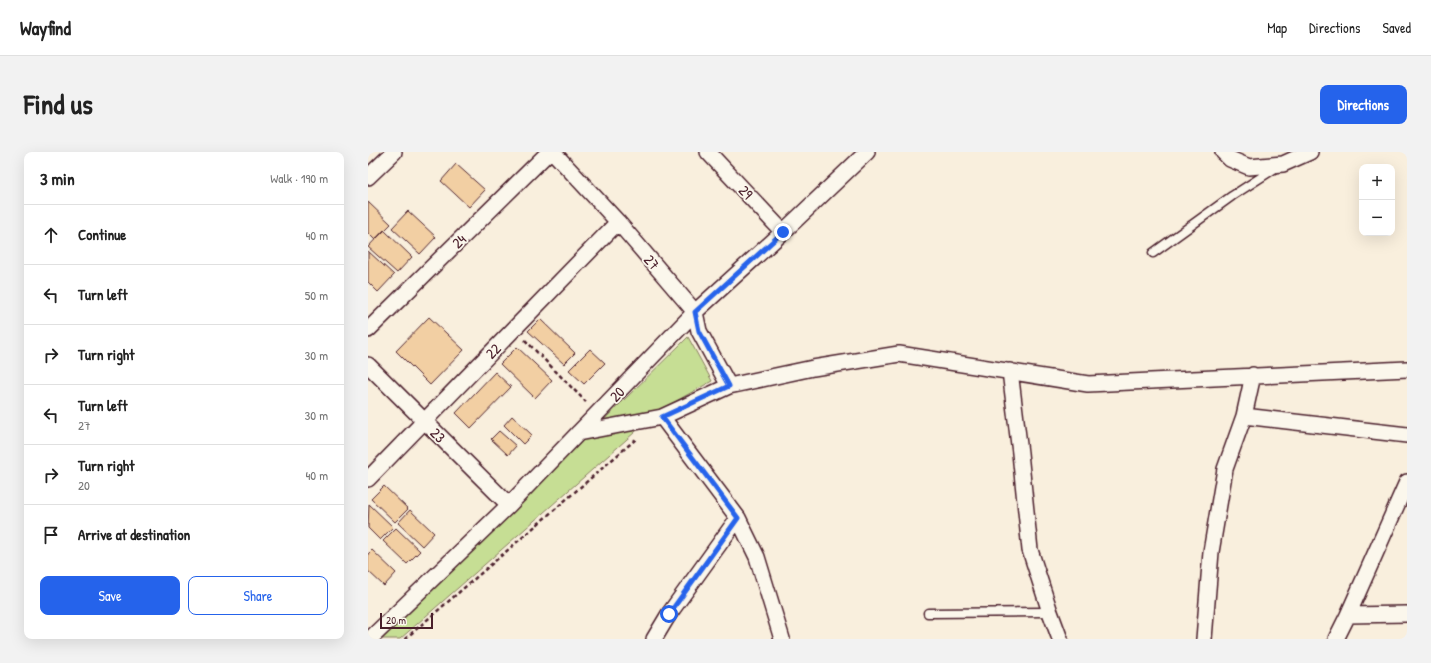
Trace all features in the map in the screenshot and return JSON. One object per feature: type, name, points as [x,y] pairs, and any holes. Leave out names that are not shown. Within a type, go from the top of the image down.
[{"type":"street","points":[[368,177],[394,152]]},
{"type":"street","name":"24","points":[[368,330],[549,152]]},
{"type":"street","name":"27","points":[[553,152],[618,222],[695,312],[699,331],[729,386]]},
{"type":"street","name":"29","points":[[708,152],[783,232]]},
{"type":"street","name":"20","points":[[370,639],[509,505],[695,312],[783,232],[867,152]]},
{"type":"street","points":[[1223,152],[1230,159],[1249,167],[1283,164],[1310,152]]},
{"type":"street","name":"22","points":[[368,479],[618,222]]},
{"type":"street","points":[[578,433],[662,417],[729,386],[813,368],[899,354],[1088,384],[1253,375],[1407,369]]},
{"type":"street","name":"23","points":[[368,365],[509,505]]},
{"type":"street","points":[[1010,371],[1030,550],[1060,639]]},
{"type":"street","points":[[1204,639],[1211,552],[1224,476],[1244,416],[1253,375]]},
{"type":"street","points":[[1244,416],[1407,435]]},
{"type":"street","points":[[662,417],[738,518],[757,557],[782,639]]},
{"type":"street","points":[[1336,639],[1407,482]]},
{"type":"street","points":[[654,639],[669,614],[738,518]]},
{"type":"street","points":[[1348,615],[1407,614]]},
{"type":"lane","points":[[1154,253],[1232,196],[1283,164]]},
{"type":"lane","points":[[928,613],[1050,612]]},
{"type":"path","points":[[514,329],[598,414]]},
{"type":"path","points":[[405,639],[638,438]]},
{"type":"green space","points":[[688,337],[712,381],[660,410],[400,639],[381,639]]},
{"type":"building","points":[[456,164],[485,190],[469,207],[441,181]]},
{"type":"building","points":[[368,202],[391,224],[375,240],[368,233]]},
{"type":"building","points":[[408,211],[436,237],[420,254],[392,228]]},
{"type":"building","points":[[384,230],[412,257],[397,273],[368,247]]},
{"type":"building","points":[[368,251],[394,275],[378,292],[368,282]]},
{"type":"building","points":[[429,317],[464,350],[430,385],[396,351]]},
{"type":"building","points":[[540,319],[575,353],[564,364],[528,331]]},
{"type":"building","points":[[517,347],[552,380],[535,398],[500,364]]},
{"type":"building","points":[[590,349],[605,363],[584,384],[569,370]]},
{"type":"building","points":[[495,372],[511,387],[471,428],[456,413]]},
{"type":"building","points":[[512,416],[532,435],[523,444],[504,425]]},
{"type":"building","points":[[499,431],[516,446],[508,455],[491,439]]},
{"type":"building","points":[[384,486],[408,509],[395,522],[371,499]]},
{"type":"building","points":[[369,504],[393,527],[380,540],[368,528]]},
{"type":"building","points":[[410,510],[434,533],[422,546],[398,523]]},
{"type":"building","points":[[396,528],[420,551],[407,564],[383,541]]},
{"type":"building","points":[[372,550],[396,573],[384,586],[368,571],[368,554]]},
{"type":"route","points":[[669,614],[738,518],[662,417],[729,386],[699,331],[695,312],[783,232]]}]
